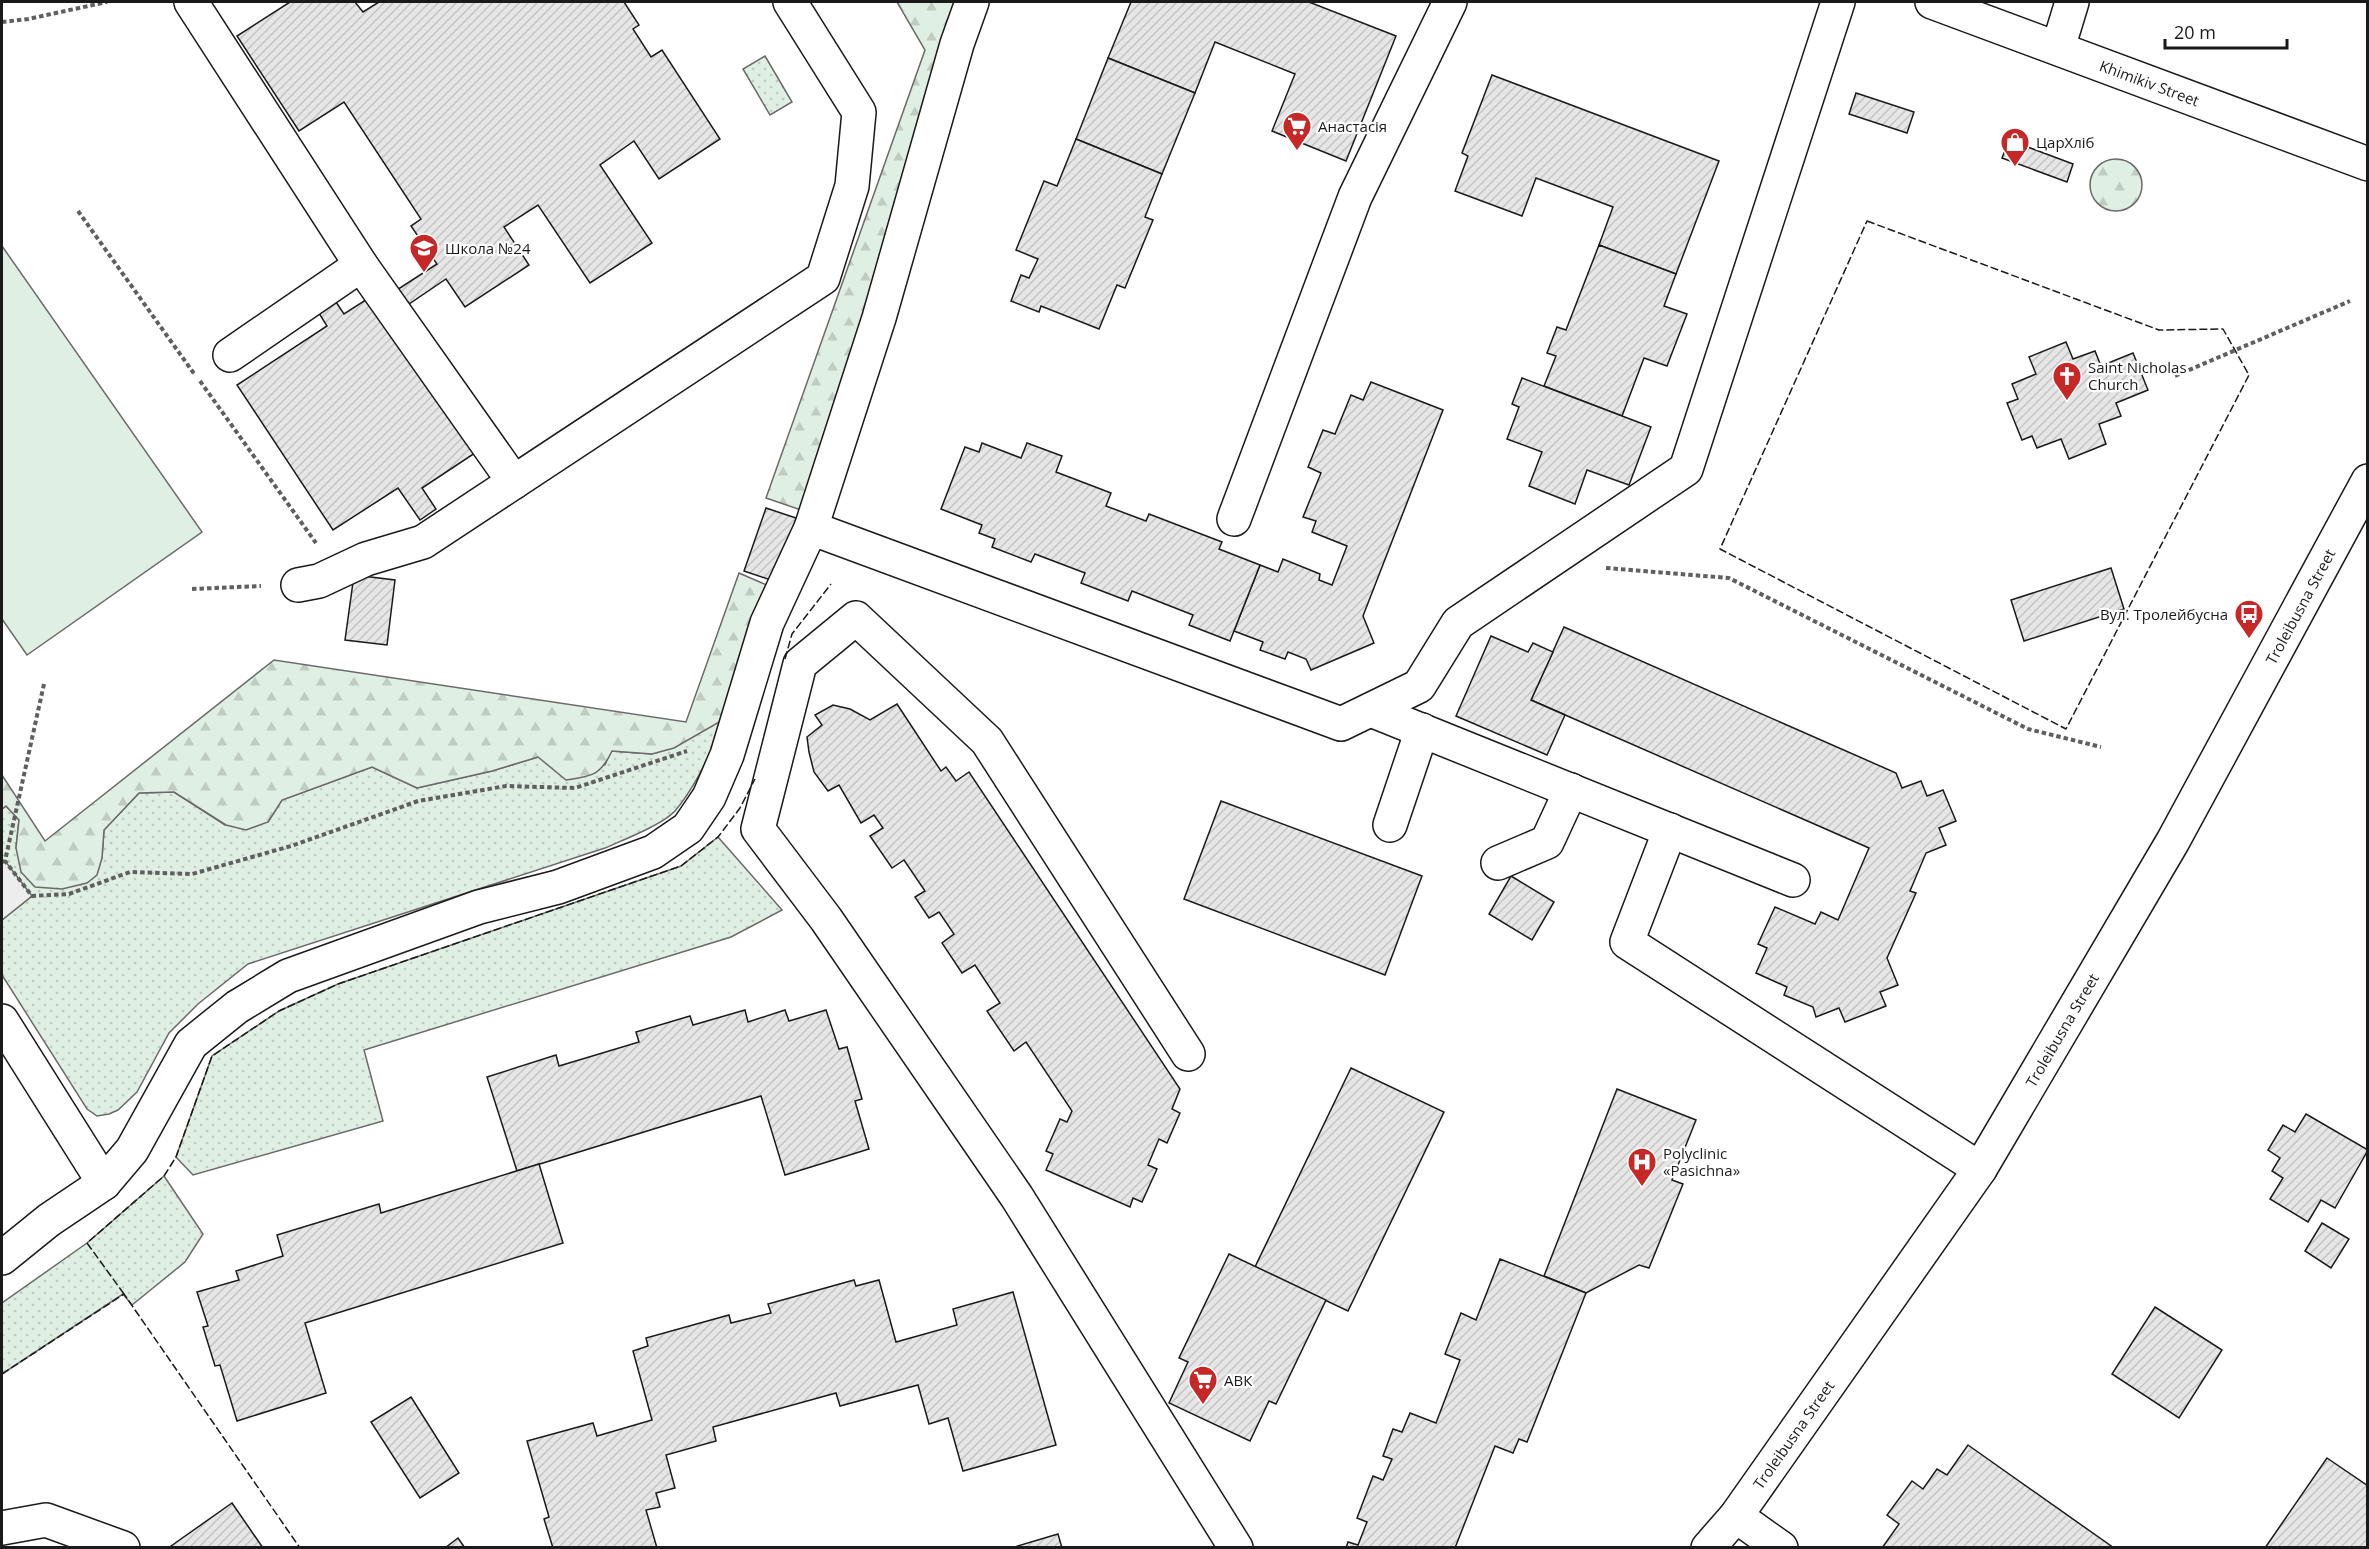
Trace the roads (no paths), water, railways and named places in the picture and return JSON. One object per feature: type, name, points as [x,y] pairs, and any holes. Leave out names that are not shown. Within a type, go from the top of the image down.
[{"type":"street","points":[[191,2],[361,265],[514,482]]},
{"type":"street","points":[[298,585],[319,581],[366,559],[423,542],[823,278],[852,186],[859,112],[790,2]]},
{"type":"street","points":[[2,1258],[49,1220],[104,1183],[132,1150],[191,1044],[237,1007],[298,972],[479,907],[558,887],[653,852],[688,828],[709,798],[733,736],[766,623],[812,528],[879,318],[957,44],[972,2]]},
{"type":"street","points":[[1234,519],[1355,197],[1450,2]]},
{"type":"street","points":[[812,528],[1341,724],[1419,686],[1458,623],[1686,469],[1838,2]]},
{"type":"street","name":"Khimikiv Street","points":[[1932,2],[2367,164]]},
{"type":"street","points":[[2058,48],[2072,2]]},
{"type":"street","points":[[230,355],[361,265]]},
{"type":"street","name":"Troleibusna Street","points":[[1708,1548],[1736,1516],[1980,1169],[2173,841],[2367,481]]},
{"type":"street","points":[[1188,1054],[987,741],[856,618],[800,664],[758,829],[825,919],[1017,1197],[1236,1548]]},
{"type":"street","points":[[1371,710],[1793,880]]},
{"type":"street","points":[[1390,825],[1422,730]]},
{"type":"street","points":[[1498,863],[1547,842],[1571,790]]},
{"type":"street","points":[[1670,830],[1627,942],[1980,1169]]},
{"type":"street","points":[[2,1021],[104,1183]]},
{"type":"street","points":[[1736,1516],[1781,1548]]},
{"type":"street","points":[[2,1528],[46,1520],[123,1548]]},
{"type":"place","name":"Анастасія","points":[[1297,152]]},
{"type":"place","name":"ЦарХліб","points":[[2015,168]]},
{"type":"place","name":"Школа №24","points":[[424,274]]},
{"type":"place","name":"Saint Nicholas Church","points":[[2067,402]]},
{"type":"place","name":"Вул. Тролейбусна","points":[[2249,640]]},
{"type":"place","name":"Polyclinic «Pasichna»","points":[[1642,1188]]},
{"type":"place","name":"АВК","points":[[1203,1406]]}]
